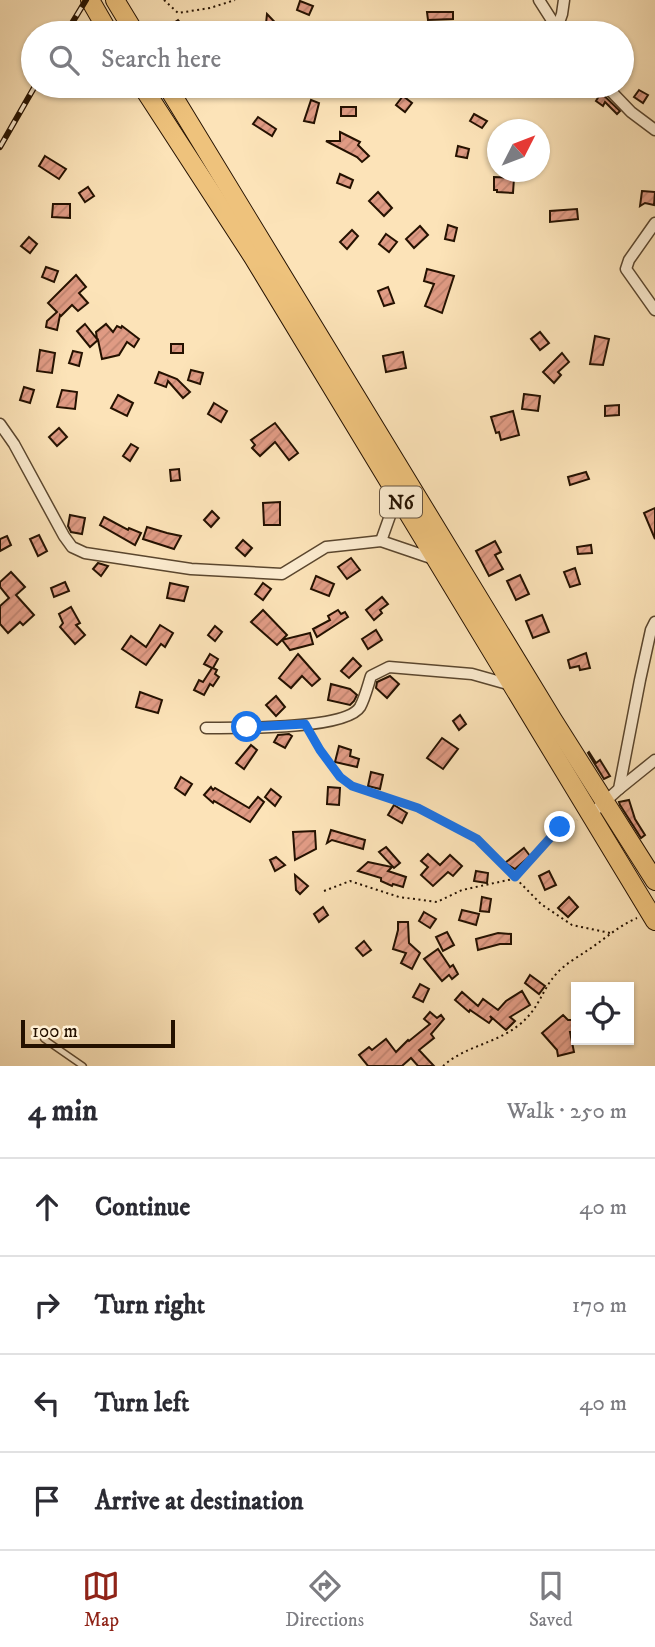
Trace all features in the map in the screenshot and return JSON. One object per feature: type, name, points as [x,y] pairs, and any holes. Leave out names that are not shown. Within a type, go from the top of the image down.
[{"type":"highway","points":[[90,0],[102,21]]},
{"type":"highway","points":[[115,0],[128,21]]},
{"type":"highway","name":"N6","points":[[150,98],[253,257],[652,917]]},
{"type":"highway","name":"N6","points":[[174,98],[604,802],[649,859],[655,881]]},
{"type":"street","points":[[539,0],[553,21]]},
{"type":"street","points":[[561,21],[564,0]]},
{"type":"street","points":[[618,98],[655,130]]},
{"type":"street","points":[[655,223],[637,247],[626,269],[655,310]]},
{"type":"street","points":[[0,425],[14,444],[64,536],[72,547],[85,553],[191,569],[282,574],[326,547],[381,541],[436,560]]},
{"type":"street","points":[[381,541],[397,496]]},
{"type":"street","points":[[619,789],[640,680],[655,622]]},
{"type":"street","points":[[206,728],[305,724],[350,716],[360,707],[371,676],[389,667],[472,674],[511,685]]},
{"type":"street","points":[[589,816],[655,760]]},
{"type":"lane","points":[[44,1039],[83,1066]]},
{"type":"path","points":[[164,0],[178,13],[210,8],[235,0]]},
{"type":"path","points":[[305,724],[340,777],[352,786],[418,808],[477,839],[541,904],[572,925],[610,933]]},
{"type":"path","points":[[324,891],[350,881],[399,897],[437,902],[461,890],[498,884],[515,877],[560,827],[589,816]]},
{"type":"path","points":[[443,1066],[462,1052],[491,1042],[519,1024],[539,1005],[548,985],[559,971],[619,926],[652,917]]},
{"type":"building","points":[[300,1],[313,6],[309,15],[297,10]]},
{"type":"building","points":[[427,12],[453,12],[453,19],[428,20]]},
{"type":"building","points":[[639,90],[648,95],[643,103],[634,97]]},
{"type":"building","points":[[401,98],[412,103],[405,112],[396,105]]},
{"type":"building","points":[[598,98],[606,98],[620,111],[617,114],[605,102],[603,106],[596,101]]},
{"type":"building","points":[[311,100],[319,103],[314,123],[304,121]]},
{"type":"building","points":[[341,107],[356,107],[356,116],[341,116]]},
{"type":"building","points":[[474,114],[487,121],[482,128],[470,121]]},
{"type":"building","points":[[258,117],[276,129],[272,136],[253,124]]},
{"type":"building","points":[[340,132],[360,142],[358,145],[369,156],[362,162],[326,141],[340,141]]},
{"type":"building","points":[[458,146],[469,149],[467,158],[456,156]]},
{"type":"building","points":[[45,156],[66,169],[59,179],[39,166]]},
{"type":"building","points":[[340,174],[353,180],[350,188],[337,183]]},
{"type":"building","points":[[494,182],[514,182],[513,193],[494,190]]},
{"type":"building","points":[[88,187],[94,196],[85,202],[79,193]]},
{"type":"building","points":[[642,191],[655,192],[654,205],[645,203],[640,206]]},
{"type":"building","points":[[378,192],[392,208],[384,216],[369,201]]},
{"type":"building","points":[[53,204],[70,204],[70,218],[52,217]]},
{"type":"building","points":[[577,209],[578,219],[550,222],[550,211]]},
{"type":"building","points":[[448,225],[457,228],[454,241],[445,239]]},
{"type":"building","points":[[420,226],[428,235],[414,248],[406,239]]},
{"type":"building","points":[[352,230],[358,236],[347,249],[340,242]]},
{"type":"building","points":[[386,234],[397,242],[389,252],[379,244]]},
{"type":"building","points":[[29,237],[37,244],[30,253],[21,246]]},
{"type":"building","points":[[46,267],[58,271],[54,282],[42,277]]},
{"type":"building","points":[[427,269],[454,276],[442,313],[425,306],[434,284],[424,281]]},
{"type":"building","points":[[76,275],[86,287],[79,293],[88,303],[78,311],[72,305],[60,315],[57,330],[46,327],[47,321],[57,312],[48,303]]},
{"type":"building","points":[[388,287],[394,303],[384,306],[378,291]]},
{"type":"building","points":[[85,324],[97,339],[96,332],[106,324],[113,332],[117,326],[122,326],[139,339],[134,347],[127,342],[119,355],[102,359],[98,340],[90,347],[77,331]]},
{"type":"building","points":[[540,332],[549,343],[540,350],[531,339]]},
{"type":"building","points":[[595,336],[609,339],[603,365],[590,364]]},
{"type":"building","points":[[171,344],[183,344],[183,353],[171,353]]},
{"type":"building","points":[[40,350],[55,353],[52,373],[37,371]]},
{"type":"building","points":[[73,351],[82,353],[79,366],[69,363]]},
{"type":"building","points":[[403,352],[406,368],[386,372],[383,356]]},
{"type":"building","points":[[562,353],[569,362],[558,372],[561,375],[554,383],[543,372]]},
{"type":"building","points":[[191,370],[203,373],[200,384],[188,380]]},
{"type":"building","points":[[159,372],[177,379],[190,392],[183,398],[168,381],[166,387],[155,383]]},
{"type":"building","points":[[24,387],[34,390],[30,403],[20,400]]},
{"type":"building","points":[[62,390],[77,392],[75,409],[57,407]]},
{"type":"building","points":[[524,394],[540,396],[538,411],[522,409]]},
{"type":"building","points":[[118,395],[133,403],[127,416],[111,408]]},
{"type":"building","points":[[214,403],[227,411],[221,422],[208,414]]},
{"type":"building","points":[[619,405],[619,415],[605,416],[605,406]]},
{"type":"building","points":[[513,411],[519,435],[501,440],[491,417]]},
{"type":"building","points":[[275,423],[298,453],[289,460],[275,442],[260,456],[252,448],[255,445],[251,440]]},
{"type":"building","points":[[59,428],[67,437],[57,446],[49,437]]},
{"type":"building","points":[[131,444],[138,448],[130,461],[123,456]]},
{"type":"building","points":[[179,469],[180,480],[171,481],[170,470]]},
{"type":"building","points":[[586,472],[589,479],[570,485],[568,477]]},
{"type":"building","points":[[280,502],[280,525],[264,525],[263,503]]},
{"type":"building","points":[[655,508],[655,539],[644,513]]},
{"type":"building","points":[[212,511],[219,518],[211,527],[204,520]]},
{"type":"building","points":[[70,515],[85,518],[82,534],[71,532],[68,526]]},
{"type":"building","points":[[104,517],[128,530],[129,528],[141,533],[135,545],[100,525]]},
{"type":"building","points":[[147,527],[181,536],[174,549],[143,539]]},
{"type":"building","points":[[39,535],[47,551],[38,556],[30,539]]},
{"type":"building","points":[[7,536],[11,545],[0,551],[0,539]]},
{"type":"building","points":[[243,540],[252,548],[245,556],[236,548]]},
{"type":"building","points":[[495,541],[501,552],[495,555],[503,569],[489,576],[476,551]]},
{"type":"building","points":[[591,545],[592,553],[578,554],[577,547]]},
{"type":"building","points":[[351,558],[360,570],[347,579],[338,567]]},
{"type":"building","points":[[98,563],[108,566],[101,576],[93,569]]},
{"type":"building","points":[[575,568],[580,584],[570,587],[564,572]]},
{"type":"building","points":[[11,572],[25,587],[16,595],[34,615],[23,625],[20,622],[8,633],[0,624],[0,606],[9,598],[0,587],[0,582]]},
{"type":"building","points":[[520,575],[529,594],[516,600],[507,581]]},
{"type":"building","points":[[316,576],[334,584],[329,596],[311,589]]},
{"type":"building","points":[[65,582],[69,591],[54,597],[51,588]]},
{"type":"building","points":[[170,583],[188,587],[184,601],[167,598]]},
{"type":"building","points":[[263,583],[271,589],[263,600],[255,594]]},
{"type":"building","points":[[382,597],[388,604],[374,620],[366,610]]},
{"type":"building","points":[[71,607],[80,623],[76,625],[85,635],[75,644],[60,627],[63,623],[59,614]]},
{"type":"building","points":[[263,610],[287,635],[277,645],[251,622]]},
{"type":"building","points":[[338,610],[341,614],[345,612],[348,617],[317,637],[313,629],[330,620],[328,616]]},
{"type":"building","points":[[542,615],[549,632],[533,638],[526,621]]},
{"type":"building","points":[[160,625],[173,633],[165,647],[161,644],[146,665],[122,649],[131,636],[146,647]]},
{"type":"building","points":[[215,626],[222,632],[215,641],[208,635]]},
{"type":"building","points":[[376,630],[382,640],[368,649],[362,639]]},
{"type":"building","points":[[310,633],[313,644],[290,650],[282,640]]},
{"type":"building","points":[[586,653],[590,668],[570,668],[568,660]]},
{"type":"building","points":[[210,654],[218,659],[213,668],[217,670],[215,674],[219,677],[213,686],[210,684],[204,695],[194,690],[199,680],[203,682],[212,668],[204,664]]},
{"type":"building","points":[[298,654],[320,679],[312,686],[302,676],[291,688],[279,678]]},
{"type":"building","points":[[353,658],[361,666],[349,678],[341,671]]},
{"type":"building","points":[[390,676],[399,684],[387,698],[376,688],[377,682]]},
{"type":"building","points":[[331,684],[350,689],[357,695],[354,701],[350,705],[328,700]]},
{"type":"building","points":[[140,692],[162,700],[158,713],[136,707]]},
{"type":"building","points":[[276,696],[285,707],[276,716],[266,705]]},
{"type":"building","points":[[460,715],[466,724],[459,730],[453,721]]},
{"type":"building","points":[[278,735],[292,736],[285,748],[274,742]]},
{"type":"building","points":[[442,738],[458,749],[443,769],[427,758]]},
{"type":"building","points":[[251,745],[257,750],[244,769],[236,763]]},
{"type":"building","points":[[339,746],[351,750],[350,756],[359,759],[357,767],[335,762]]},
{"type":"building","points":[[589,752],[596,763],[600,760],[610,776],[604,779]]},
{"type":"building","points":[[371,772],[383,775],[380,789],[368,786]]},
{"type":"building","points":[[181,777],[192,784],[185,795],[175,788]]},
{"type":"building","points":[[211,787],[249,808],[258,797],[264,802],[250,822],[214,801],[213,803],[204,795]]},
{"type":"building","points":[[328,787],[340,788],[339,805],[327,804]]},
{"type":"building","points":[[271,789],[281,797],[275,806],[265,797]]},
{"type":"building","points":[[629,800],[635,819],[645,835],[641,838],[619,802]]},
{"type":"building","points":[[394,805],[407,813],[402,823],[388,815]]},
{"type":"building","points":[[331,830],[365,840],[363,849],[332,840],[327,843]]},
{"type":"building","points":[[315,831],[316,849],[295,860],[293,832]]},
{"type":"building","points":[[386,847],[400,863],[394,868],[379,852]]},
{"type":"building","points":[[524,848],[530,856],[515,869],[505,863]]},
{"type":"building","points":[[428,854],[440,865],[450,855],[462,866],[453,876],[448,872],[433,886],[421,875],[428,867],[421,861]]},
{"type":"building","points":[[276,857],[285,865],[275,871],[270,860]]},
{"type":"building","points":[[368,862],[392,867],[388,871],[406,877],[403,887],[392,886],[381,881],[381,878],[358,871]]},
{"type":"building","points":[[476,871],[488,873],[487,883],[474,881]]},
{"type":"building","points":[[549,871],[556,885],[545,890],[539,876]]},
{"type":"building","points":[[295,875],[308,886],[300,894],[296,890]]},
{"type":"building","points":[[482,897],[491,899],[489,912],[480,911]]},
{"type":"building","points":[[569,897],[578,907],[568,917],[558,908]]},
{"type":"building","points":[[323,907],[328,915],[319,922],[314,914]]},
{"type":"building","points":[[462,910],[479,914],[476,925],[459,920]]},
{"type":"building","points":[[424,912],[436,919],[430,928],[419,921]]},
{"type":"building","points":[[398,922],[408,922],[409,943],[420,953],[412,969],[401,963],[406,953],[393,949]]},
{"type":"building","points":[[447,932],[454,945],[443,951],[436,937]]},
{"type":"building","points":[[498,933],[511,934],[511,944],[478,950],[476,939]]},
{"type":"building","points":[[364,941],[371,950],[363,956],[356,948]]},
{"type":"building","points":[[438,949],[458,974],[452,979],[449,975],[442,981],[424,959]]},
{"type":"building","points":[[530,975],[545,986],[539,994],[525,983]]},
{"type":"building","points":[[420,984],[429,989],[423,1002],[413,997]]},
{"type":"building","points":[[522,991],[530,1005],[510,1017],[515,1021],[506,1030],[490,1016],[492,1019],[489,1023],[455,1000],[462,992],[478,1006],[483,999],[498,1010]]},
{"type":"building","points":[[430,1012],[437,1018],[441,1015],[444,1019],[431,1034],[434,1038],[419,1050],[434,1066],[418,1066],[411,1058],[402,1066],[368,1066],[359,1055],[369,1047],[372,1050],[386,1039],[396,1052],[430,1024],[424,1019]]},
{"type":"building","points":[[563,1015],[571,1020],[571,1045],[574,1052],[558,1056],[557,1050],[542,1033]]},
{"type":"railway","points":[[73,21],[86,0]]},
{"type":"railway","points":[[0,147],[28,98]]},
{"type":"route","points":[[247,727],[305,724],[330,765],[352,786],[418,808],[477,839],[515,877],[560,827]]}]
